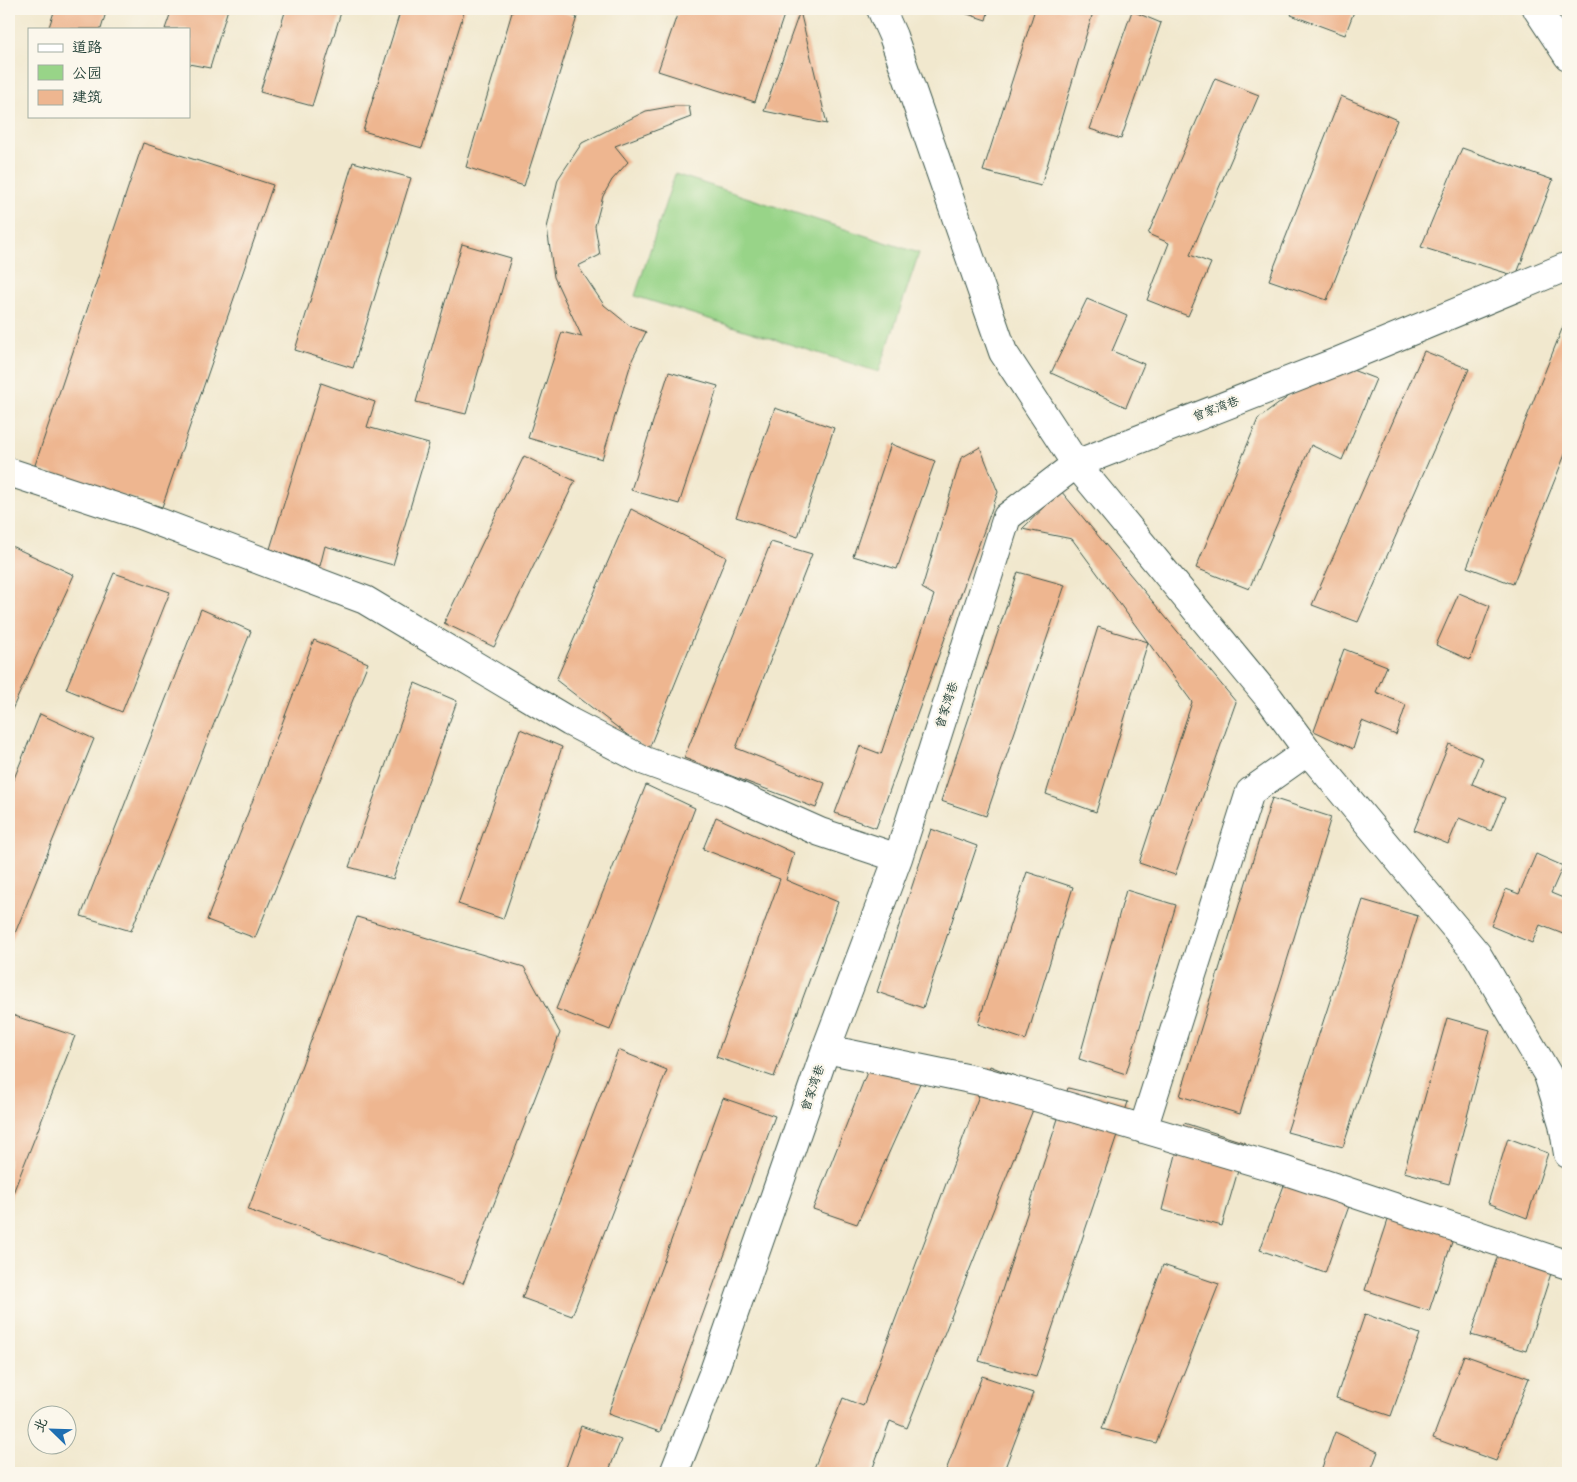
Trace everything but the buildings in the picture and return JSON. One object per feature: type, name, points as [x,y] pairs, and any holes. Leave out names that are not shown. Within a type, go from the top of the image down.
[{"type":"street","points":[[881,9],[894,36],[1003,352],[1076,464],[1263,691],[1308,751],[1477,954],[1548,1075],[1563,1124],[1568,1154]]},
{"type":"street","points":[[1537,9],[1568,56]]},
{"type":"street","name":"曾家湾巷","points":[[674,1473],[714,1371],[826,1048],[898,858],[1007,517],[1076,464],[1352,356],[1568,266]]},
{"type":"street","points":[[9,472],[140,515],[365,600],[570,722],[645,761],[728,791],[820,832],[898,858]]},
{"type":"street","points":[[1143,1129],[1250,792],[1308,751]]},
{"type":"street","points":[[826,1048],[985,1082],[1286,1170],[1568,1265]]},
{"type":"green space","points":[[675,174],[919,253],[879,372],[635,296]]}]
